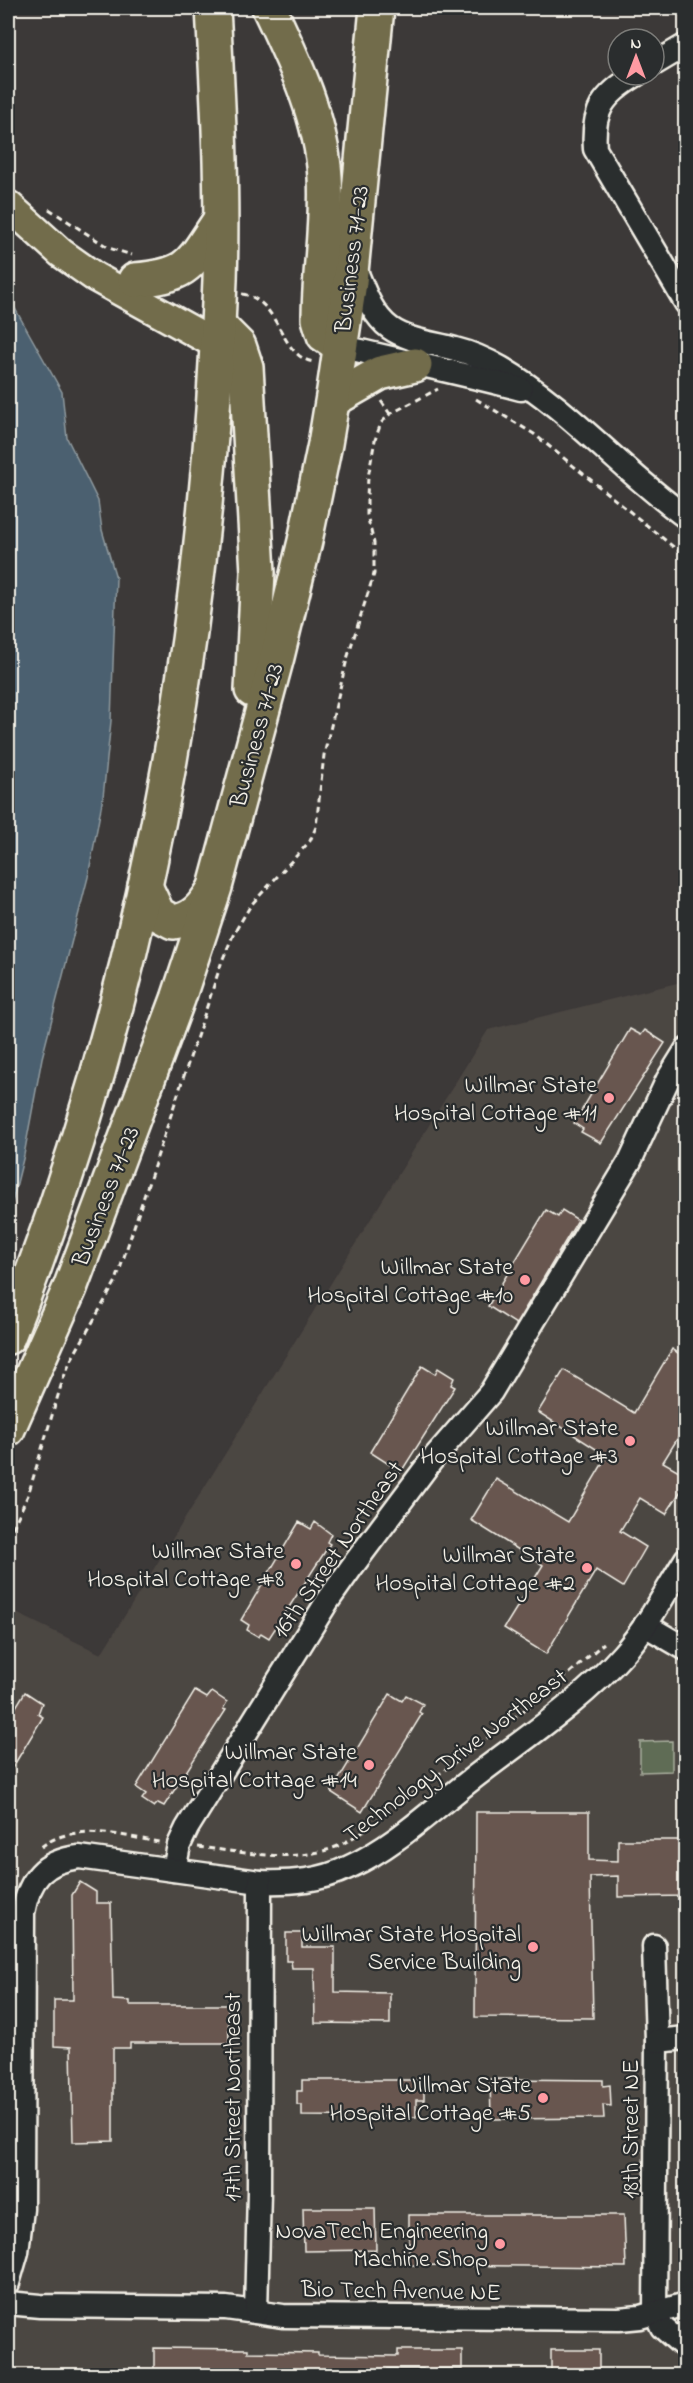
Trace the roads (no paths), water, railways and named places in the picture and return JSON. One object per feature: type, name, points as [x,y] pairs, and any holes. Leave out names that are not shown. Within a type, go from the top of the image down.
[{"type":"highway","name":"Business 71-23","points":[[8,1337],[51,1222],[86,1117],[123,983],[177,727],[189,651],[205,515],[217,335],[220,220],[219,138],[213,8]]},
{"type":"highway","points":[[269,8],[304,85],[320,140],[326,202],[319,319],[332,355]]},
{"type":"highway","name":"Business 71-23","points":[[8,1429],[70,1288],[105,1197],[178,999],[231,831],[298,571],[333,400],[332,355],[352,262],[377,8]]},
{"type":"highway","points":[[139,269],[170,275],[186,267],[220,220]]},
{"type":"highway","points":[[217,335],[239,346],[246,367],[258,572],[250,718],[231,831]]},
{"type":"highway","points":[[333,400],[380,373],[414,365]]},
{"type":"highway","points":[[145,886],[158,914],[173,922],[186,920],[198,911],[215,887]]},
{"type":"main road","points":[[8,205],[38,216],[139,269],[217,335]]},
{"type":"main road","points":[[38,216],[61,253],[95,278],[217,335]]},
{"type":"street","points":[[666,57],[686,45]]},
{"type":"street","points":[[618,87],[597,111],[593,128],[595,148],[686,303]]},
{"type":"street","points":[[352,262],[372,306],[391,329],[408,337],[480,358],[501,368],[537,394],[686,517]]},
{"type":"street","points":[[332,355],[414,365],[470,375],[537,394]]},
{"type":"street","name":"16th Street Northeast","points":[[174,1870],[179,1845],[187,1828],[351,1568],[431,1461],[491,1392],[630,1161],[668,1079],[686,1050]]},
{"type":"street","name":"Technology Drive Northeast","points":[[8,2283],[17,2252],[22,2210],[22,1929],[25,1899],[37,1876],[55,1862],[78,1857],[260,1882],[297,1881],[334,1874],[372,1854],[403,1833],[591,1685],[625,1652],[645,1626],[680,1554]]},
{"type":"street","points":[[645,1626],[686,1649]]},
{"type":"street","name":"17th Street Northeast","points":[[256,2312],[259,2191],[260,1882]]},
{"type":"street","name":"18th Street NE","points":[[654,1946],[657,2041],[655,2313]]},
{"type":"street","points":[[657,2041],[686,2038]]},
{"type":"street","name":"Bio Tech Avenue NE","points":[[8,2303],[40,2306],[226,2308],[283,2316],[619,2319],[640,2317],[686,2304]]},
{"type":"street","points":[[655,2313],[662,2327],[686,2348]]},
{"type":"water","points":[[8,296],[62,392],[67,438],[98,501],[102,530],[116,578],[111,721],[103,797],[88,877],[42,1058],[24,1155],[8,1219]]},
{"type":"place","name":"Willmar State Hospital Cottage #11","points":[[609,1098]]},
{"type":"place","name":"Willmar State Hospital Cottage #10","points":[[525,1280]]},
{"type":"place","name":"Willmar State Hospital Cottage #3","points":[[630,1441]]},
{"type":"place","name":"Willmar State Hospital Cottage #8","points":[[296,1564]]},
{"type":"place","name":"Willmar State Hospital Cottage #2","points":[[587,1568]]},
{"type":"place","name":"Willmar State Hospital Cottage #14","points":[[369,1765]]},
{"type":"place","name":"Willmar State Hospital Service Building","points":[[533,1947]]},
{"type":"place","name":"Willmar State Hospital Cottage #5","points":[[543,2098]]},
{"type":"place","name":"NovaTech Engineering Machine Shop","points":[[500,2244]]}]
